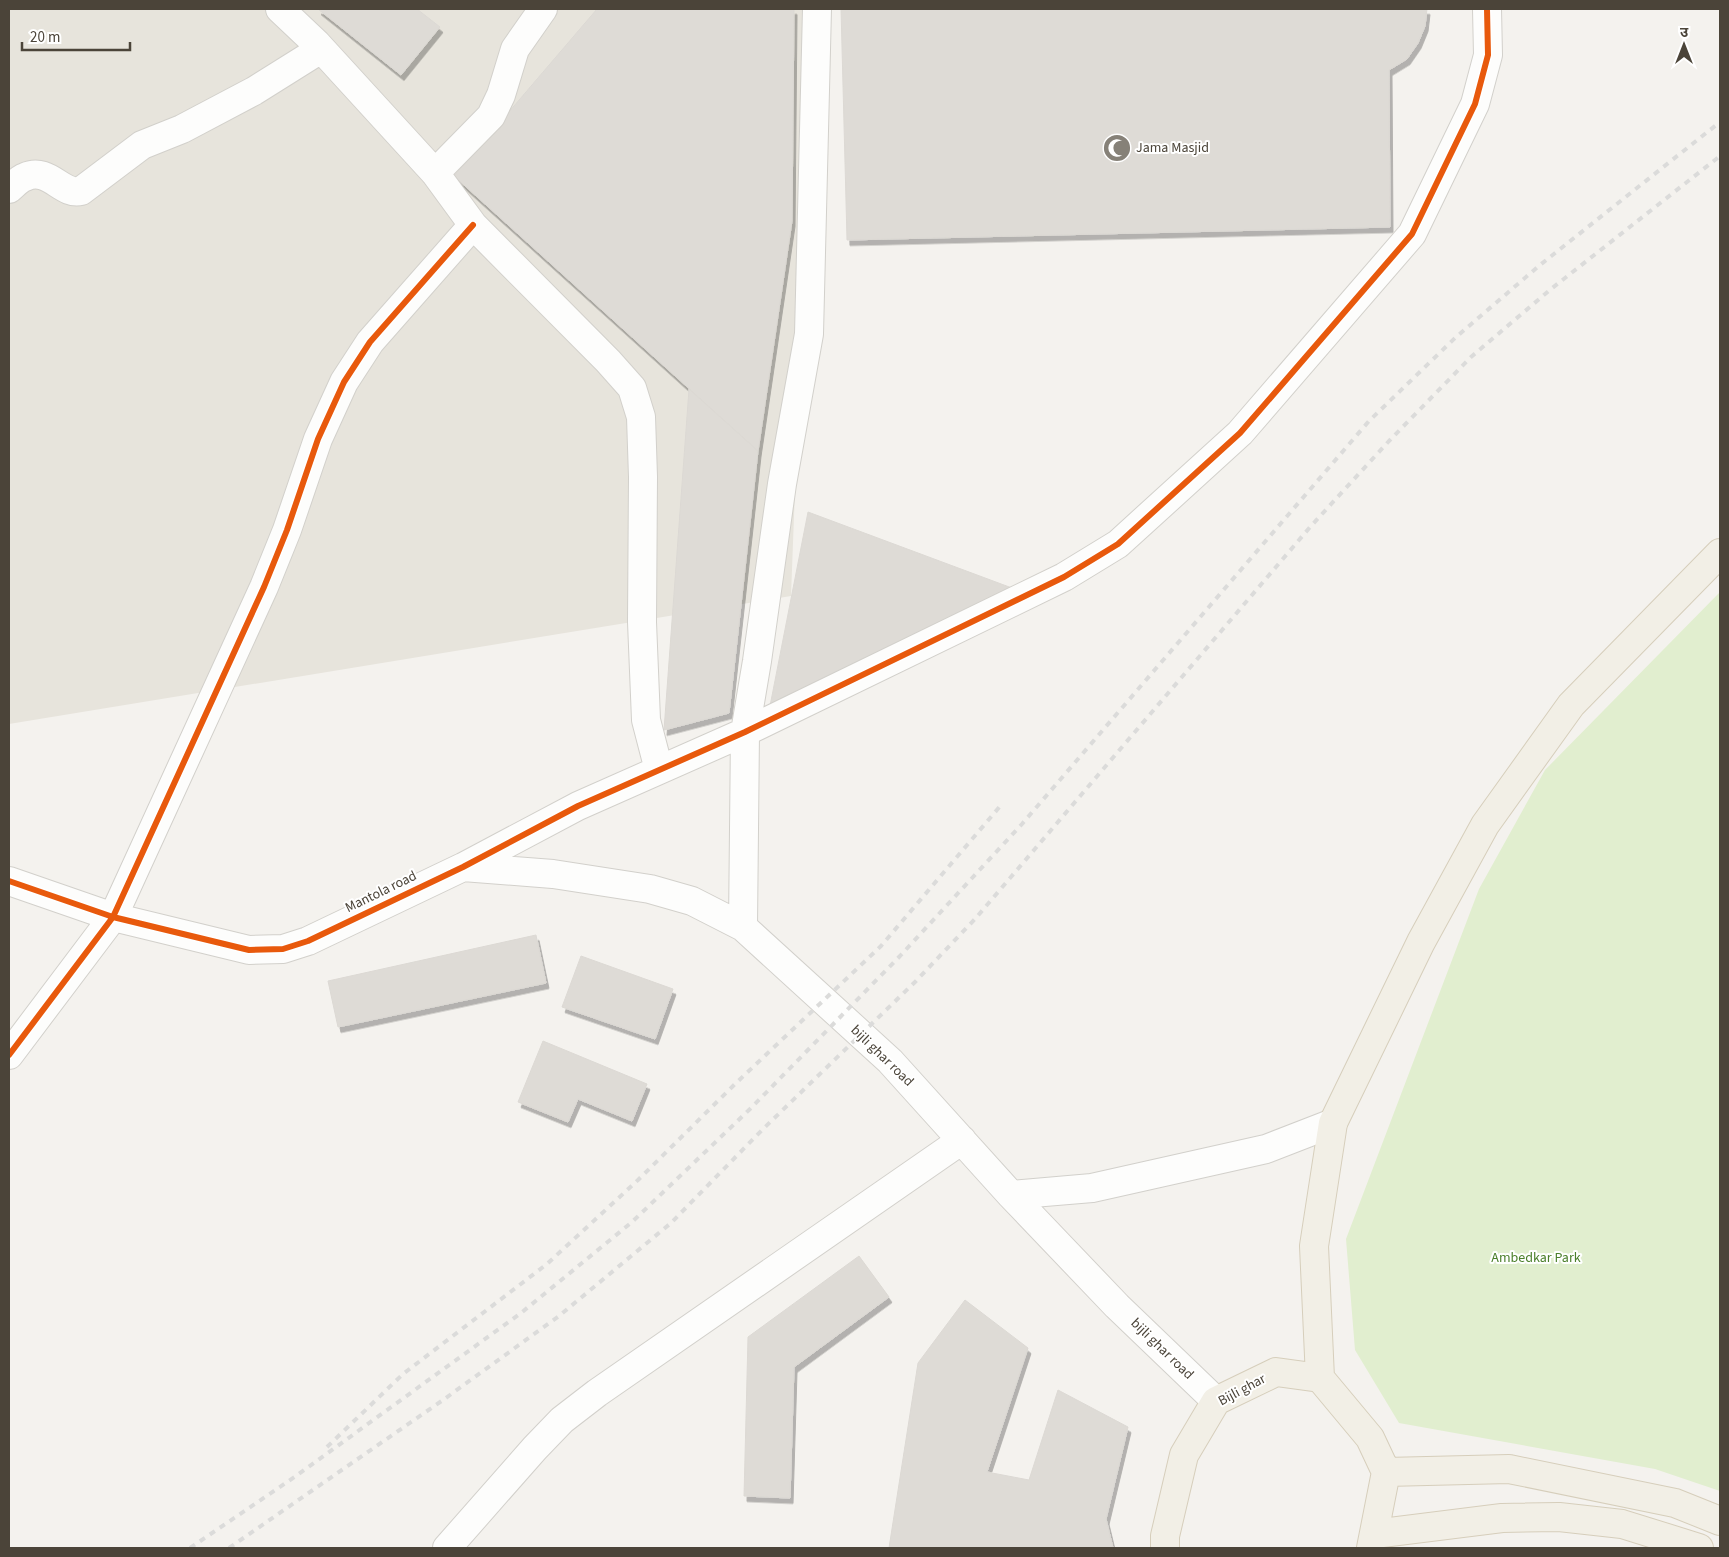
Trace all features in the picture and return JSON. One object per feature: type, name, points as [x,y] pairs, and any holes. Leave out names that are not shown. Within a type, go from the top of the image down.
[{"type":"main road","points":[[1699,1548],[1622,1524],[1559,1517],[1502,1518],[1373,1541],[1386,1472],[1370,1438],[1320,1378],[1314,1246],[1333,1123],[1421,942],[1485,825],[1571,705],[1720,553]]},
{"type":"main road","name":"Bijli ghar","points":[[1165,1548],[1165,1536],[1184,1455],[1216,1401],[1276,1372],[1320,1378]]},
{"type":"main road","points":[[1386,1472],[1509,1469],[1675,1503],[1720,1521]]},
{"type":"street","points":[[280,9],[321,49],[435,173],[473,225],[632,388],[641,417],[643,477],[642,622],[646,720],[659,770]]},
{"type":"street","points":[[435,173],[491,116],[501,96],[515,49],[543,9]]},
{"type":"street","points":[[743,927],[745,732],[782,484],[809,334],[817,9]]},
{"type":"street","name":"Mantola road","points":[[9,881],[113,917],[249,950],[283,948],[308,941],[463,867],[578,806],[745,732],[1072,572],[1118,544],[1240,433],[1412,234],[1475,104],[1488,55],[1487,9]]},
{"type":"street","points":[[9,189],[20,179],[34,174],[44,176],[73,192],[81,190],[142,145],[182,129],[246,95],[321,49]]},
{"type":"street","points":[[9,1055],[113,917],[264,588],[318,439],[344,382],[370,342],[473,225]]},
{"type":"street","name":"bijli ghar road","points":[[463,867],[553,874],[650,889],[692,901],[743,927],[890,1061],[1011,1195],[1117,1306],[1216,1401]]},
{"type":"street","points":[[1011,1195],[1075,1191],[1112,1184],[1266,1149],[1333,1123]]},
{"type":"street","points":[[446,1548],[562,1420],[597,1393],[962,1140]]},
{"type":"shaded area","points":[[9,9],[813,9],[791,596],[9,724]]},
{"type":"green space","name":"Ambedkar Park","points":[[1720,592],[1720,1491],[1655,1469],[1399,1423],[1355,1350],[1346,1239],[1479,889],[1545,770]]},
{"type":"building","points":[[318,9],[417,9],[440,27],[401,75]]},
{"type":"building","points":[[597,9],[794,9],[792,221],[758,451],[454,176]]},
{"type":"building","name":"Jama Masjid","points":[[841,9],[1427,9],[1425,26],[1418,43],[1407,59],[1389,70],[1390,227],[847,240]]},
{"type":"building","points":[[689,389],[758,451],[729,713],[664,730]]},
{"type":"building","points":[[808,512],[1012,588],[770,706]]},
{"type":"building","points":[[536,935],[546,983],[338,1027],[328,981]]},
{"type":"building","points":[[581,956],[673,989],[655,1039],[562,1007]]},
{"type":"building","points":[[543,1041],[647,1084],[632,1121],[578,1099],[568,1122],[518,1102]]},
{"type":"building","points":[[859,1256],[889,1297],[794,1367],[790,1498],[744,1496],[748,1337]]},
{"type":"building","points":[[965,1300],[1028,1348],[987,1472],[1029,1480],[1058,1390],[1128,1427],[1106,1519],[1113,1548],[889,1548],[918,1363]]},
{"type":"railway","points":[[190,1548],[296,1476],[521,1313],[632,1222],[750,1109],[900,956],[1022,824],[1369,421],[1455,338],[1540,265],[1720,122]]},
{"type":"railway","points":[[229,1548],[443,1400],[559,1316],[671,1223],[762,1130],[915,982],[975,919],[1311,526],[1389,441],[1471,357],[1551,289],[1720,156]]},
{"type":"railway","points":[[327,1447],[403,1374],[547,1264],[638,1180],[734,1085],[881,946],[1002,804]]},
{"type":"cycle path","points":[[9,881],[113,917],[249,950],[283,949],[308,941],[463,867],[578,806],[745,732],[1064,577],[1118,544],[1240,433],[1412,234],[1475,104],[1488,55],[1487,9]]},
{"type":"cycle path","points":[[9,1055],[113,917],[264,587],[287,530],[318,439],[344,382],[370,342],[473,225]]},
{"type":"place","name":"Jama Masjid","points":[[1117,148]]}]
